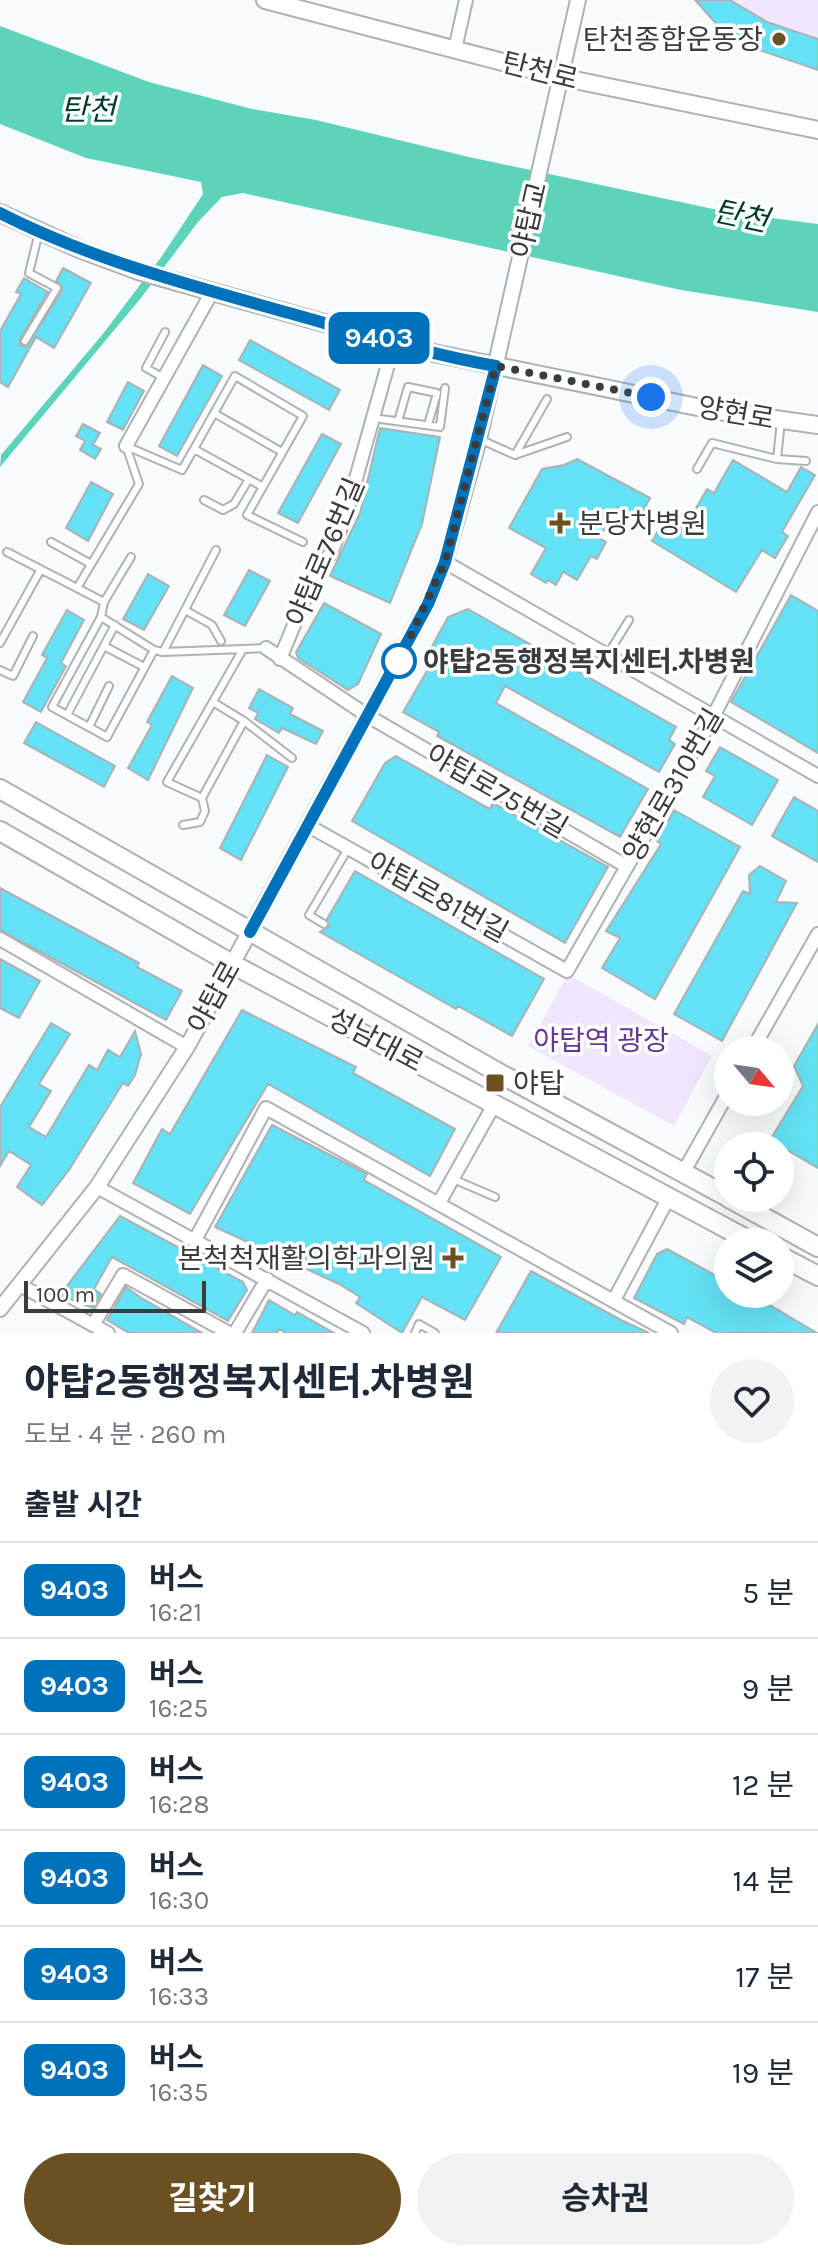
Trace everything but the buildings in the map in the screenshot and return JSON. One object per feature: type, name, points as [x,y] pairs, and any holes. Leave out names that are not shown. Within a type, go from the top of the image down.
[{"type":"main road","name":"탄천로","points":[[265,0],[560,77],[818,130]]},
{"type":"main road","points":[[0,213],[39,232]]},
{"type":"main road","name":"양현로","points":[[39,232],[138,271],[394,343],[496,366],[781,421],[818,425]]},
{"type":"main road","name":"성남대로","points":[[0,789],[714,1190]]},
{"type":"main road","name":"성남대로","points":[[1,834],[232,964],[725,1228]]},
{"type":"main road","name":"성남대로","points":[[754,1212],[818,1247]]},
{"type":"main road","points":[[794,1263],[818,1276]]},
{"type":"street","points":[[455,49],[466,0]]},
{"type":"street","points":[[560,77],[578,0]]},
{"type":"street","name":"야탑교","points":[[504,333],[560,77]]},
{"type":"street","points":[[126,446],[212,292]]},
{"type":"street","name":"야탑로","points":[[0,1309],[97,1187],[187,1047],[409,643],[445,562],[504,333]]},
{"type":"street","name":"야탑로76번길","points":[[368,716],[280,659],[312,581],[332,551],[346,514],[394,343]]},
{"type":"street","name":"양현로310번길","points":[[567,971],[714,715],[818,512]]},
{"type":"street","points":[[445,562],[818,776]]},
{"type":"street","points":[[266,648],[280,659]]},
{"type":"street","name":"야탑로75번길","points":[[368,716],[626,866]]},
{"type":"street","name":"야탑로81번길","points":[[307,825],[567,971]]},
{"type":"street","points":[[760,1036],[818,934]]},
{"type":"street","name":"야탑로","points":[[0,939],[187,1047]]},
{"type":"street","points":[[439,1203],[495,1103]]},
{"type":"street","points":[[195,1240],[266,1108],[671,1333]]},
{"type":"street","points":[[683,1173],[715,1116]]},
{"type":"street","points":[[97,1187],[363,1333]]},
{"type":"street","points":[[614,1300],[668,1199]]},
{"type":"street","points":[[93,1325],[123,1275],[232,1333],[267,1279]]},
{"type":"street","points":[[20,1285],[108,1333]]},
{"type":"lane","points":[[25,341],[57,288],[29,273],[39,232]]},
{"type":"lane","points":[[164,378],[146,368],[165,332]]},
{"type":"lane","points":[[126,446],[182,470],[235,376],[303,416],[247,515],[303,542]]},
{"type":"lane","points":[[398,421],[408,387],[437,393],[428,425]]},
{"type":"lane","points":[[373,418],[440,427],[445,388]]},
{"type":"lane","points":[[515,455],[547,399]]},
{"type":"lane","points":[[214,413],[282,452]]},
{"type":"lane","points":[[777,459],[781,421]]},
{"type":"lane","points":[[479,439],[515,455],[567,437]]},
{"type":"lane","points":[[697,469],[712,443],[777,459],[806,461]]},
{"type":"lane","points":[[77,588],[139,484],[126,446]]},
{"type":"lane","points":[[194,449],[263,487]]},
{"type":"lane","points":[[204,500],[223,510],[229,508],[249,479]]},
{"type":"lane","points":[[51,542],[91,564]]},
{"type":"lane","points":[[163,652],[216,550]]},
{"type":"lane","points":[[7,552],[104,602]]},
{"type":"lane","points":[[131,557],[104,602],[101,617],[52,707],[107,737],[154,650]]},
{"type":"lane","points":[[0,643],[41,569]]},
{"type":"lane","points":[[185,610],[212,625],[221,641]]},
{"type":"lane","points":[[101,617],[154,650],[163,652],[266,648]]},
{"type":"lane","points":[[608,654],[629,620]]},
{"type":"lane","points":[[67,715],[115,625]]},
{"type":"lane","points":[[0,670],[13,676],[33,636]]},
{"type":"lane","points":[[104,646],[144,667]]},
{"type":"lane","points":[[202,798],[167,782],[243,649]]},
{"type":"lane","points":[[89,727],[109,686]]},
{"type":"lane","points":[[213,702],[244,721],[292,758]]},
{"type":"lane","points":[[183,825],[200,822],[205,811],[202,798],[244,721]]},
{"type":"lane","points":[[324,924],[309,915],[349,847]]},
{"type":"lane","points":[[453,1179],[495,1197]]},
{"type":"lane","points":[[415,1333],[419,1324],[435,1333]]},
{"type":"green space","name":"탄천종합운동장","points":[[695,0],[818,0],[818,70],[751,44],[722,26]]},
{"type":"green space","name":"야탑역 광장","points":[[568,974],[712,1056],[674,1126],[528,1046]]},
{"type":"water","name":"탄천","points":[[0,26],[149,82],[252,109],[316,120],[469,157],[732,213],[818,224],[818,312],[681,290],[243,193],[222,197],[198,222],[141,298],[0,467],[1,455],[102,335],[162,256],[203,194],[201,182],[86,158],[0,124]]},
{"type":"bus line","name":"9403","points":[[0,213],[79,249],[163,278],[424,351],[496,366],[445,562],[428,604],[250,932]]},
{"type":"place","name":"탄천종합운동장","points":[[779,39]]},
{"type":"place","name":"분당차병원","points":[[560,523]]},
{"type":"place","name":"야턉2동행정복지센터.차병원","points":[[399,661]]},
{"type":"place","name":"야탑","points":[[495,1083]]},
{"type":"place","name":"본척척재활의학과의원","points":[[453,1258]]},
{"type":"route","points":[[399,661],[445,562],[496,366],[651,397]]}]
